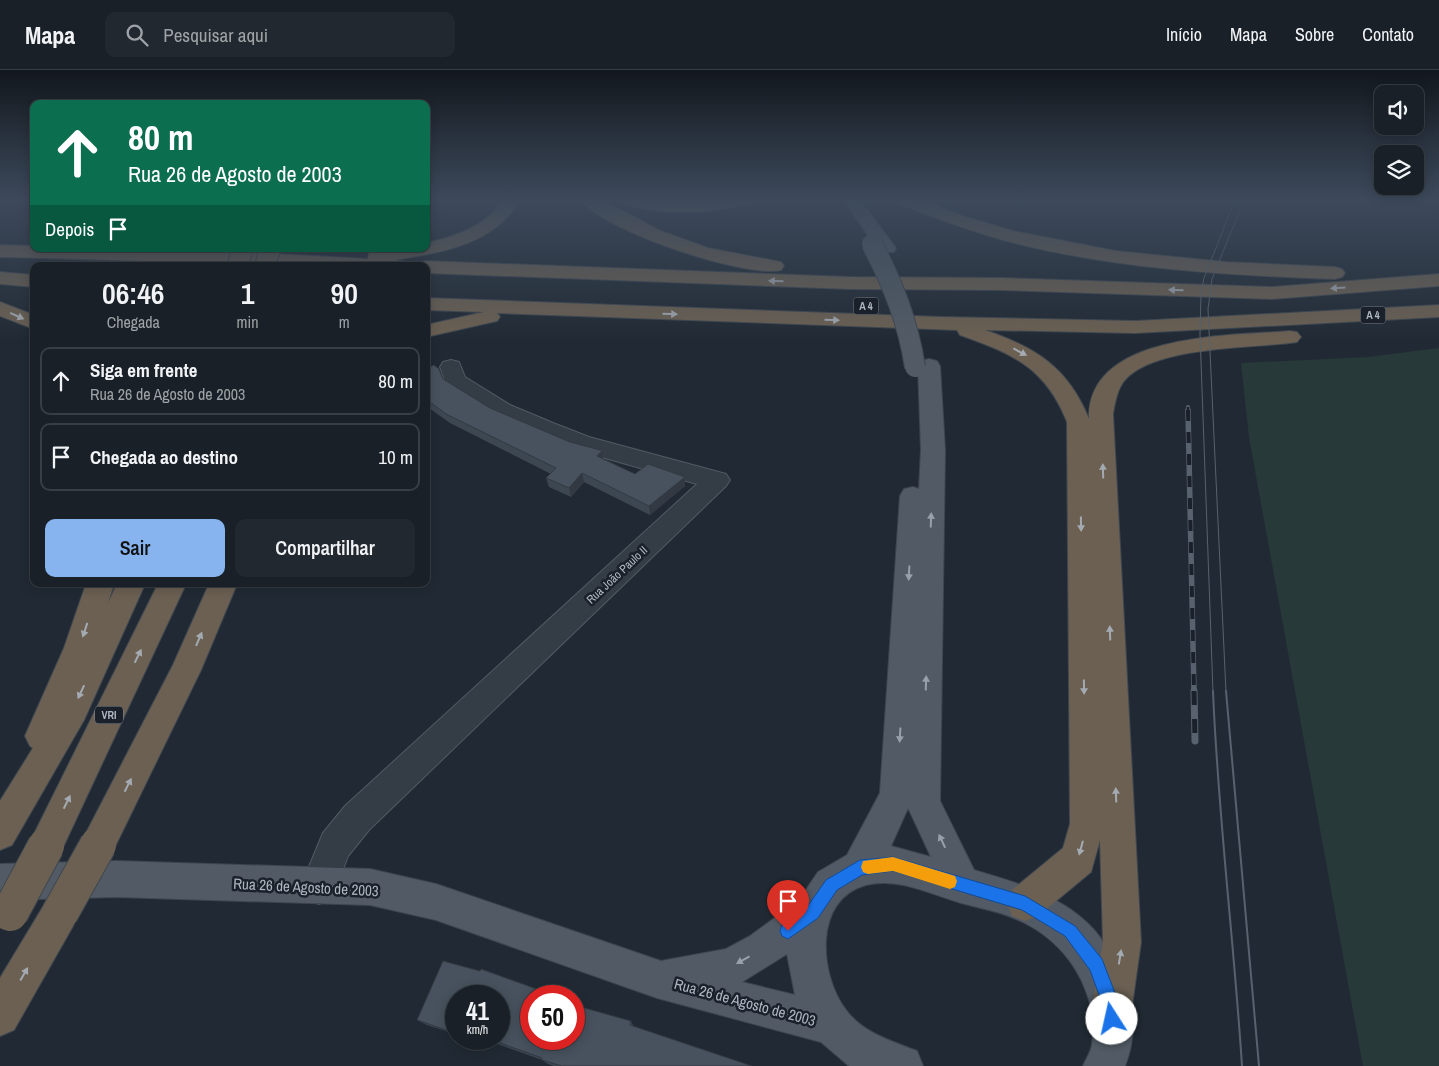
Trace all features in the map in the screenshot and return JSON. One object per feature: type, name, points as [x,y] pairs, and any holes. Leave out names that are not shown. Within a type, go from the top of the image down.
[{"type":"highway","points":[[685,246],[723,257],[797,268],[1000,284]]},
{"type":"highway","points":[[1057,246],[1140,261],[1242,270],[1360,274],[1439,269]]},
{"type":"highway","points":[[0,252],[376,257],[414,252]]},
{"type":"highway","points":[[190,256],[315,262]]},
{"type":"highway","name":"A 4","points":[[430,267],[850,283],[1000,284],[1272,293],[1439,280]]},
{"type":"highway","points":[[0,271],[30,272]]},
{"type":"highway","points":[[0,278],[30,282]]},
{"type":"highway","name":"A 4","points":[[430,288],[1128,317],[1307,319],[1439,312]]},
{"type":"highway","points":[[430,304],[941,323],[1135,326],[1307,319]]},
{"type":"highway","points":[[0,308],[30,321]]},
{"type":"highway","points":[[430,329],[484,318],[527,314],[621,312]]},
{"type":"highway","points":[[1112,1006],[1122,942],[1101,414],[1104,395],[1111,381],[1137,360],[1172,349],[1439,322]]},
{"type":"highway","points":[[941,323],[994,340],[1033,359],[1050,372],[1062,386],[1073,404],[1079,422],[1087,824],[1078,859],[1025,903]]},
{"type":"highway","points":[[0,829],[79,648],[99,587]]},
{"type":"highway","points":[[0,833],[73,710],[130,587]]},
{"type":"highway","name":"VRI","points":[[3,909],[46,846],[171,587]]},
{"type":"highway","points":[[0,1016],[98,845],[186,670],[222,587]]},
{"type":"main road","points":[[860,868],[877,838],[897,795],[924,334],[910,292],[880,246]]},
{"type":"main road","points":[[922,366],[933,450],[923,802],[962,885]]},
{"type":"main road","points":[[902,1066],[865,1053],[832,1025],[812,989],[805,948],[812,912],[831,885],[860,868],[893,864],[1025,903],[1070,931],[1096,965],[1112,1006],[1113,1060]]},
{"type":"main road","name":"Rua 26 de Agosto de 2003","points":[[3,909],[117,879],[370,887],[436,902],[657,979],[832,1025]]},
{"type":"main road","name":"Rua 26 de Agosto de 2003","points":[[657,979],[731,967],[764,949],[812,912]]},
{"type":"street","name":"Rua João Paulo II","points":[[319,886],[335,845],[357,818],[717,480],[582,443],[545,430],[502,410],[455,380],[451,367]]},
{"type":"green space","points":[[1439,348],[1439,1066],[1363,1066],[1249,437],[1241,363],[1368,357]]},
{"type":"building","points":[[434,365],[439,369],[443,379],[490,408],[570,442],[600,450],[602,451],[597,456],[635,474],[648,464],[685,477],[649,506],[582,473],[569,488],[546,478],[556,468],[446,414],[430,402],[430,367]]},
{"type":"building","points":[[443,961],[480,971],[481,969],[525,985],[520,985],[520,1050],[585,1050],[585,1008],[631,1021],[630,1025],[752,1066],[562,1066],[542,1060],[542,1058],[510,1047],[510,985],[445,985],[445,1030],[417,1020]]},
{"type":"tram line","points":[[1213,692],[1200,334],[1201,293],[1204,278],[1217,246]]},
{"type":"tram line","points":[[1225,246],[1212,279],[1208,309],[1226,692]]},
{"type":"tram line","points":[[1213,691],[1215,738],[1242,1066]]},
{"type":"tram line","points":[[1226,691],[1259,1066]]},
{"type":"railway","points":[[1188,410],[1194,692]]},
{"type":"railway","points":[[1194,691],[1195,741]]},
{"type":"slow traffic","points":[[868,867],[893,864],[950,881]]},
{"type":"route","points":[[788,931],[812,912],[831,885],[860,868],[893,864],[1025,903],[1070,931],[1096,965],[1112,1006],[1112,1019]]}]
